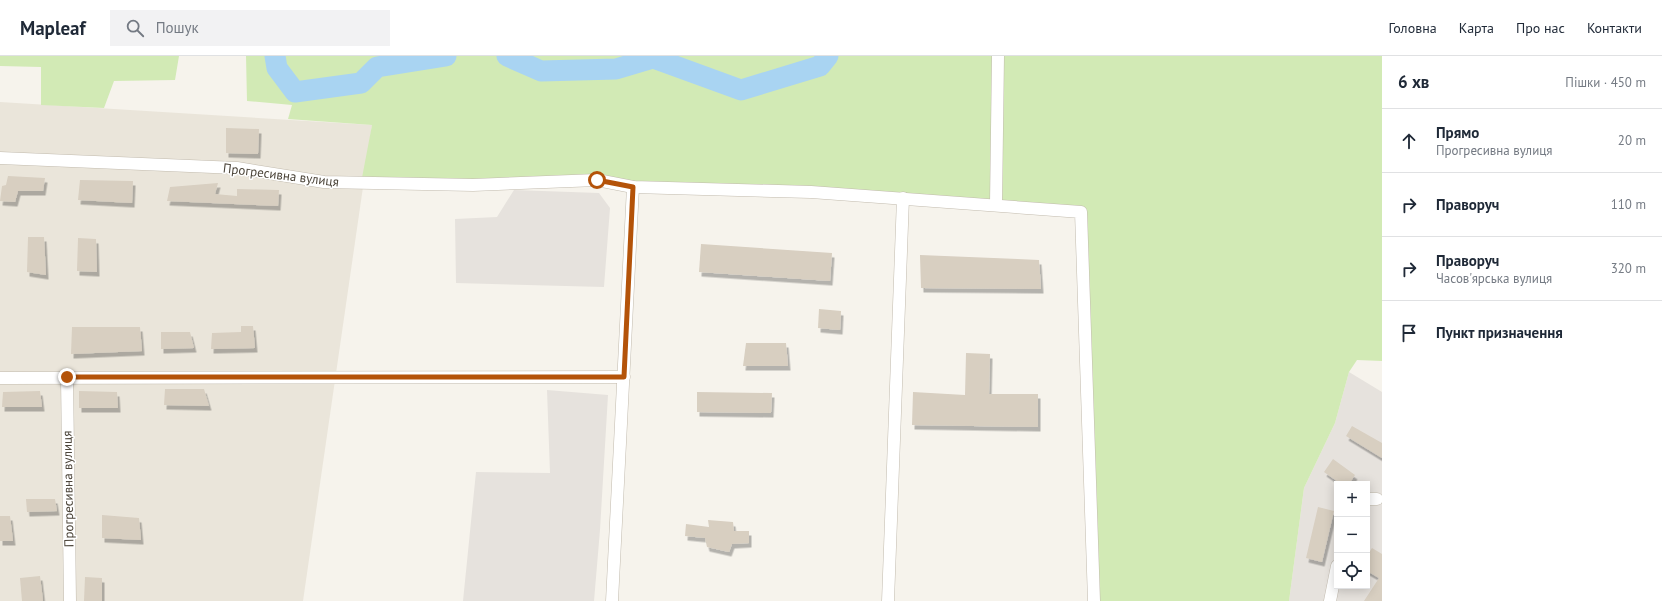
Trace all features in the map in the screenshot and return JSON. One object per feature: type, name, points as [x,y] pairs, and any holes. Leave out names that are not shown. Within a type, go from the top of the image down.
[{"type":"street","points":[[996,204],[998,56]]},
{"type":"street","name":"Прогресивна вулиця","points":[[0,158],[237,168],[324,182],[473,184],[597,180],[633,187],[811,192],[996,204],[1081,212],[1094,601]]},
{"type":"street","points":[[612,601],[633,187]]},
{"type":"street","points":[[888,601],[903,198]]},
{"type":"street","name":"Прогресивна вулиця","points":[[67,377],[70,601]]},
{"type":"street","points":[[0,378],[624,377]]},
{"type":"street","points":[[1330,601],[1334,581]]},
{"type":"shaded area","points":[[0,102],[372,125],[303,601],[0,601]]},
{"type":"shaded area","points":[[514,190],[599,193],[610,208],[604,287],[456,283],[455,219],[497,217]]},
{"type":"shaded area","points":[[1349,372],[1382,392],[1382,601],[1289,601],[1304,488],[1335,423]]},
{"type":"shaded area","points":[[547,390],[608,395],[594,601],[463,601],[476,472],[550,473]]},
{"type":"green space","points":[[0,56],[179,56],[175,80],[114,81],[104,108],[41,105],[41,67],[0,66]]},
{"type":"green space","points":[[246,56],[1382,56],[1382,361],[1357,360],[1349,372],[1335,423],[1304,488],[1289,601],[1095,601],[1081,212],[597,180],[361,183],[372,125],[288,119],[292,105],[247,101]]},
{"type":"building","points":[[226,128],[259,129],[258,154],[226,153]]},
{"type":"building","points":[[8,176],[45,178],[43,191],[18,191],[15,202],[0,201],[2,186],[6,185]]},
{"type":"building","points":[[80,180],[133,181],[132,203],[78,200]]},
{"type":"building","points":[[218,183],[215,194],[237,196],[237,189],[279,190],[278,206],[167,201],[170,187]]},
{"type":"building","points":[[28,237],[44,237],[46,275],[27,272]]},
{"type":"building","points":[[78,238],[96,239],[97,272],[77,271]]},
{"type":"building","points":[[701,244],[832,253],[830,281],[699,272]]},
{"type":"building","points":[[920,255],[1039,260],[1041,289],[921,288]]},
{"type":"building","points":[[819,309],[841,311],[840,330],[818,328]]},
{"type":"building","points":[[241,326],[253,326],[255,348],[211,349],[212,333],[241,332]]},
{"type":"building","points":[[72,327],[140,327],[142,351],[71,354]]},
{"type":"building","points":[[161,332],[190,332],[194,348],[161,349]]},
{"type":"building","points":[[746,343],[786,343],[788,366],[743,366]]},
{"type":"building","points":[[966,353],[990,354],[989,394],[1038,394],[1038,427],[912,425],[913,392],[965,395]]},
{"type":"building","points":[[165,389],[204,389],[209,406],[164,405]]},
{"type":"building","points":[[40,391],[42,407],[2,407],[3,392]]},
{"type":"building","points":[[79,391],[117,392],[118,408],[79,408]]},
{"type":"building","points":[[697,392],[772,393],[771,413],[697,412]]},
{"type":"building","points":[[1352,426],[1382,443],[1382,458],[1346,436]]},
{"type":"building","points":[[1333,459],[1355,475],[1351,481],[1337,481],[1324,472]]},
{"type":"building","points":[[26,499],[55,499],[57,511],[27,512]]},
{"type":"building","points":[[1318,507],[1334,511],[1322,562],[1306,558]]},
{"type":"building","points":[[102,515],[139,518],[141,540],[102,538]]},
{"type":"building","points":[[0,516],[10,516],[13,541],[0,541]]},
{"type":"building","points":[[708,520],[733,522],[734,531],[749,531],[749,543],[732,544],[729,552],[707,547],[705,538],[685,536],[686,524],[709,527]]},
{"type":"building","points":[[1372,548],[1382,554],[1382,601],[1364,601],[1379,578],[1370,573],[1370,551]]},
{"type":"building","points":[[40,576],[43,601],[22,601],[20,578]]},
{"type":"building","points":[[85,577],[102,578],[102,601],[84,601]]},
{"type":"waterway","points":[[275,56],[277,68],[295,92],[361,83],[377,67],[446,56]]},
{"type":"waterway","points":[[507,56],[541,71],[616,69],[653,58],[741,90],[820,66],[828,56]]},
{"type":"route","points":[[67,377],[624,377],[633,187],[597,180]]}]
